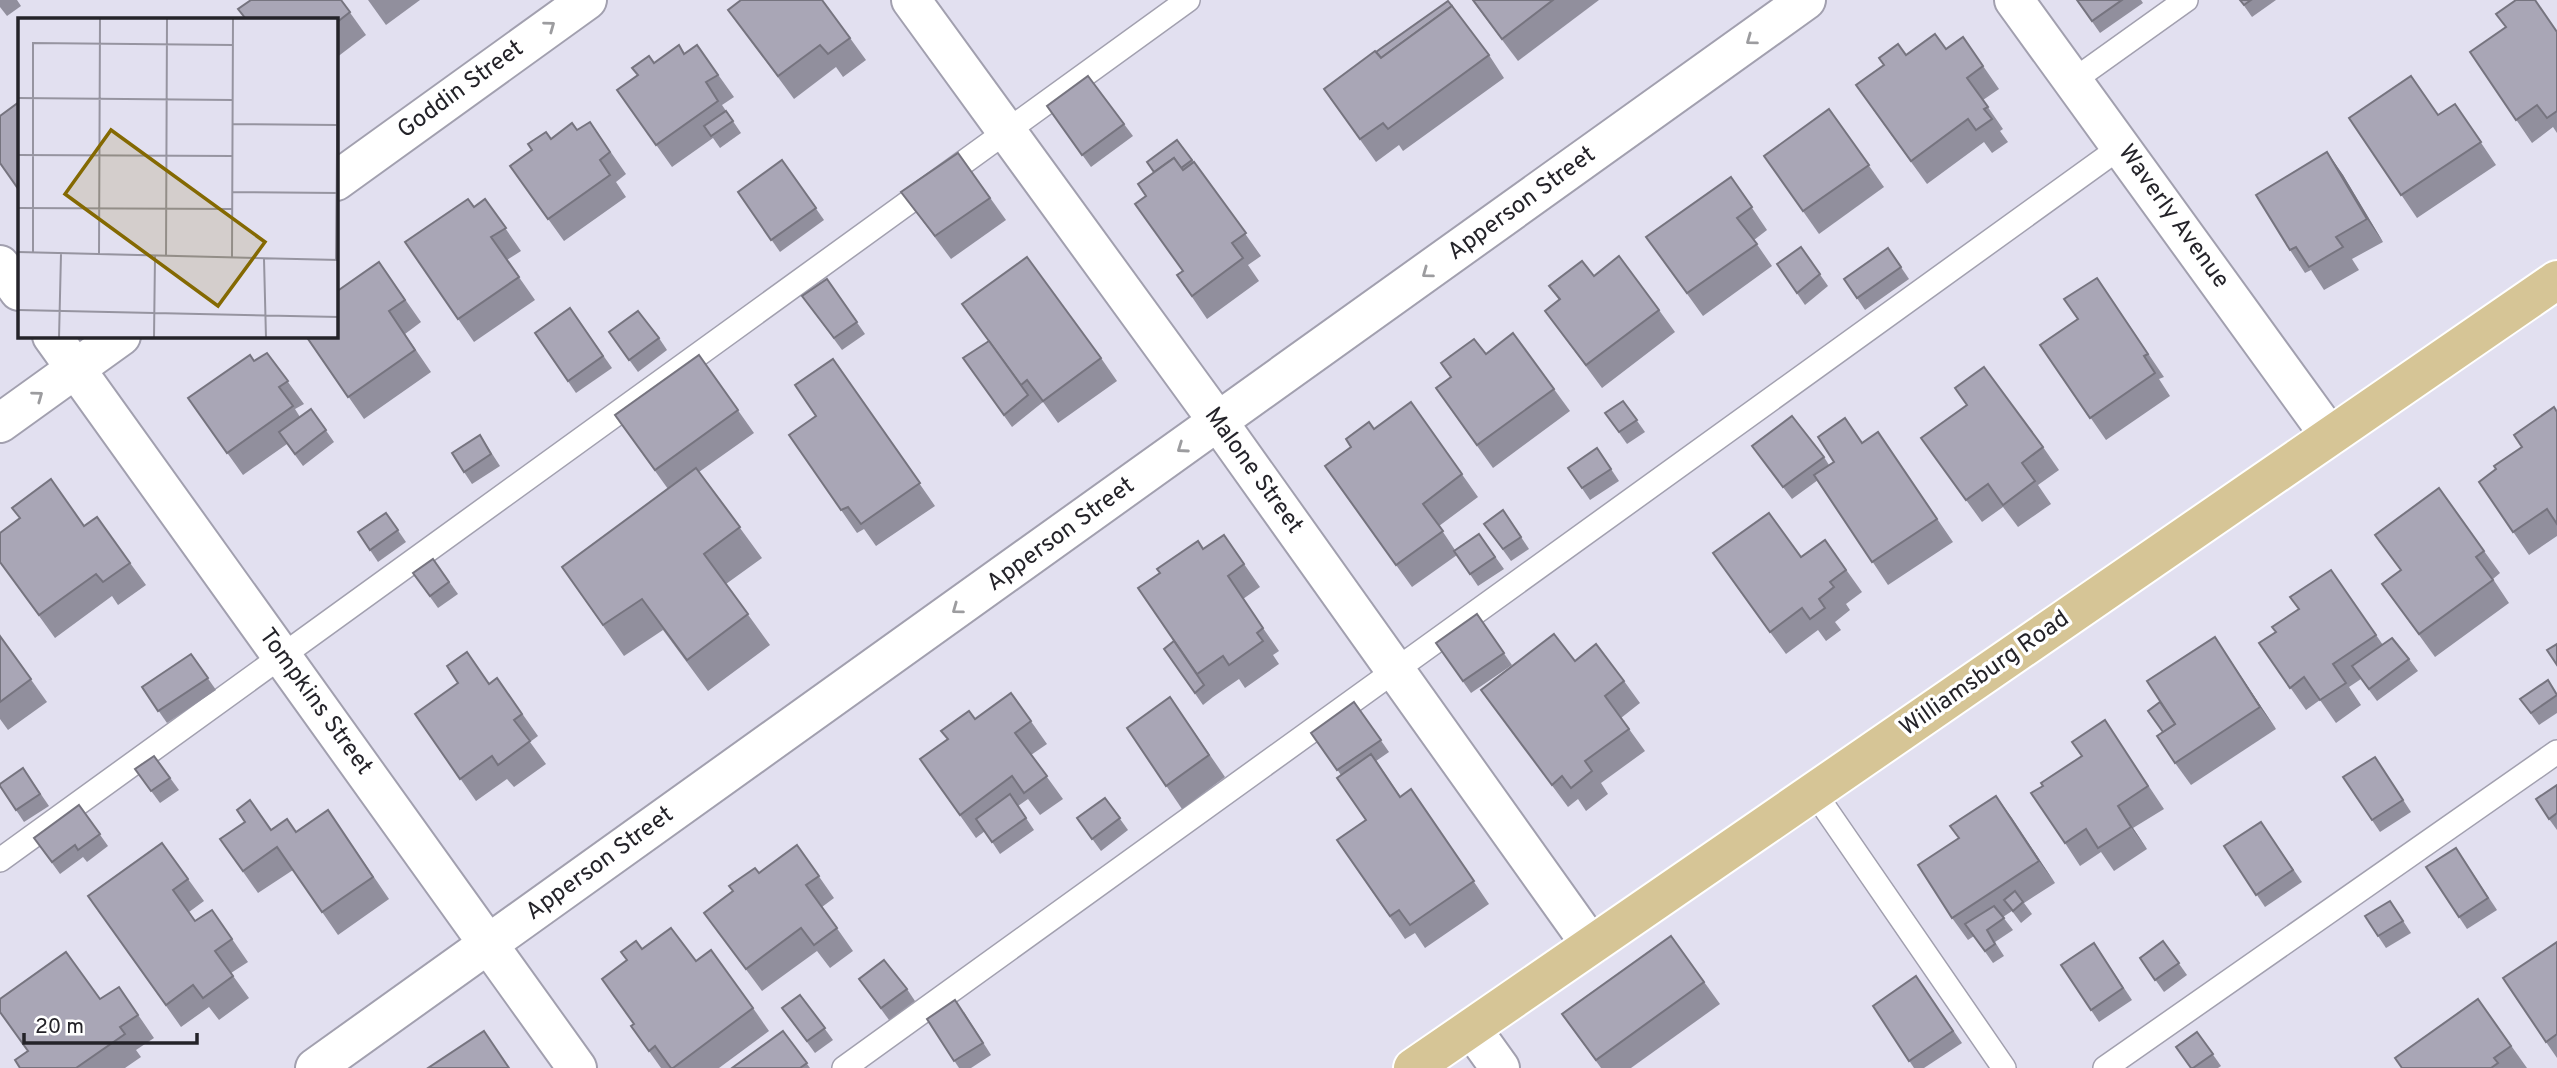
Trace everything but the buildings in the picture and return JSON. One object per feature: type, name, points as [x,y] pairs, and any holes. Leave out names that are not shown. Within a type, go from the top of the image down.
[{"type":"main road","name":"Williamsburg Road","points":[[1413,1068],[2557,280]]},
{"type":"street","name":"Goddin Street","points":[[338,180],[587,0]]},
{"type":"street","name":"Malone Street","points":[[911,0],[1219,422],[1591,945]]},
{"type":"street","name":"Apperson Street","points":[[315,1068],[1806,0]]},
{"type":"street","name":"Waverly Avenue","points":[[2014,0],[2330,436]]},
{"type":"street","points":[[0,265],[18,290]]},
{"type":"street","name":"Tompkins Street","points":[[53,338],[577,1068]]},
{"type":"street","points":[[0,423],[118,338]]},
{"type":"street","points":[[1472,1029],[1500,1068]]},
{"type":"lane","points":[[0,860],[1188,0]]},
{"type":"lane","points":[[2074,80],[2186,0]]},
{"type":"lane","points":[[844,1068],[2122,146]]},
{"type":"lane","points":[[2105,1068],[2557,752]]},
{"type":"lane","points":[[1814,792],[2004,1068]]}]
